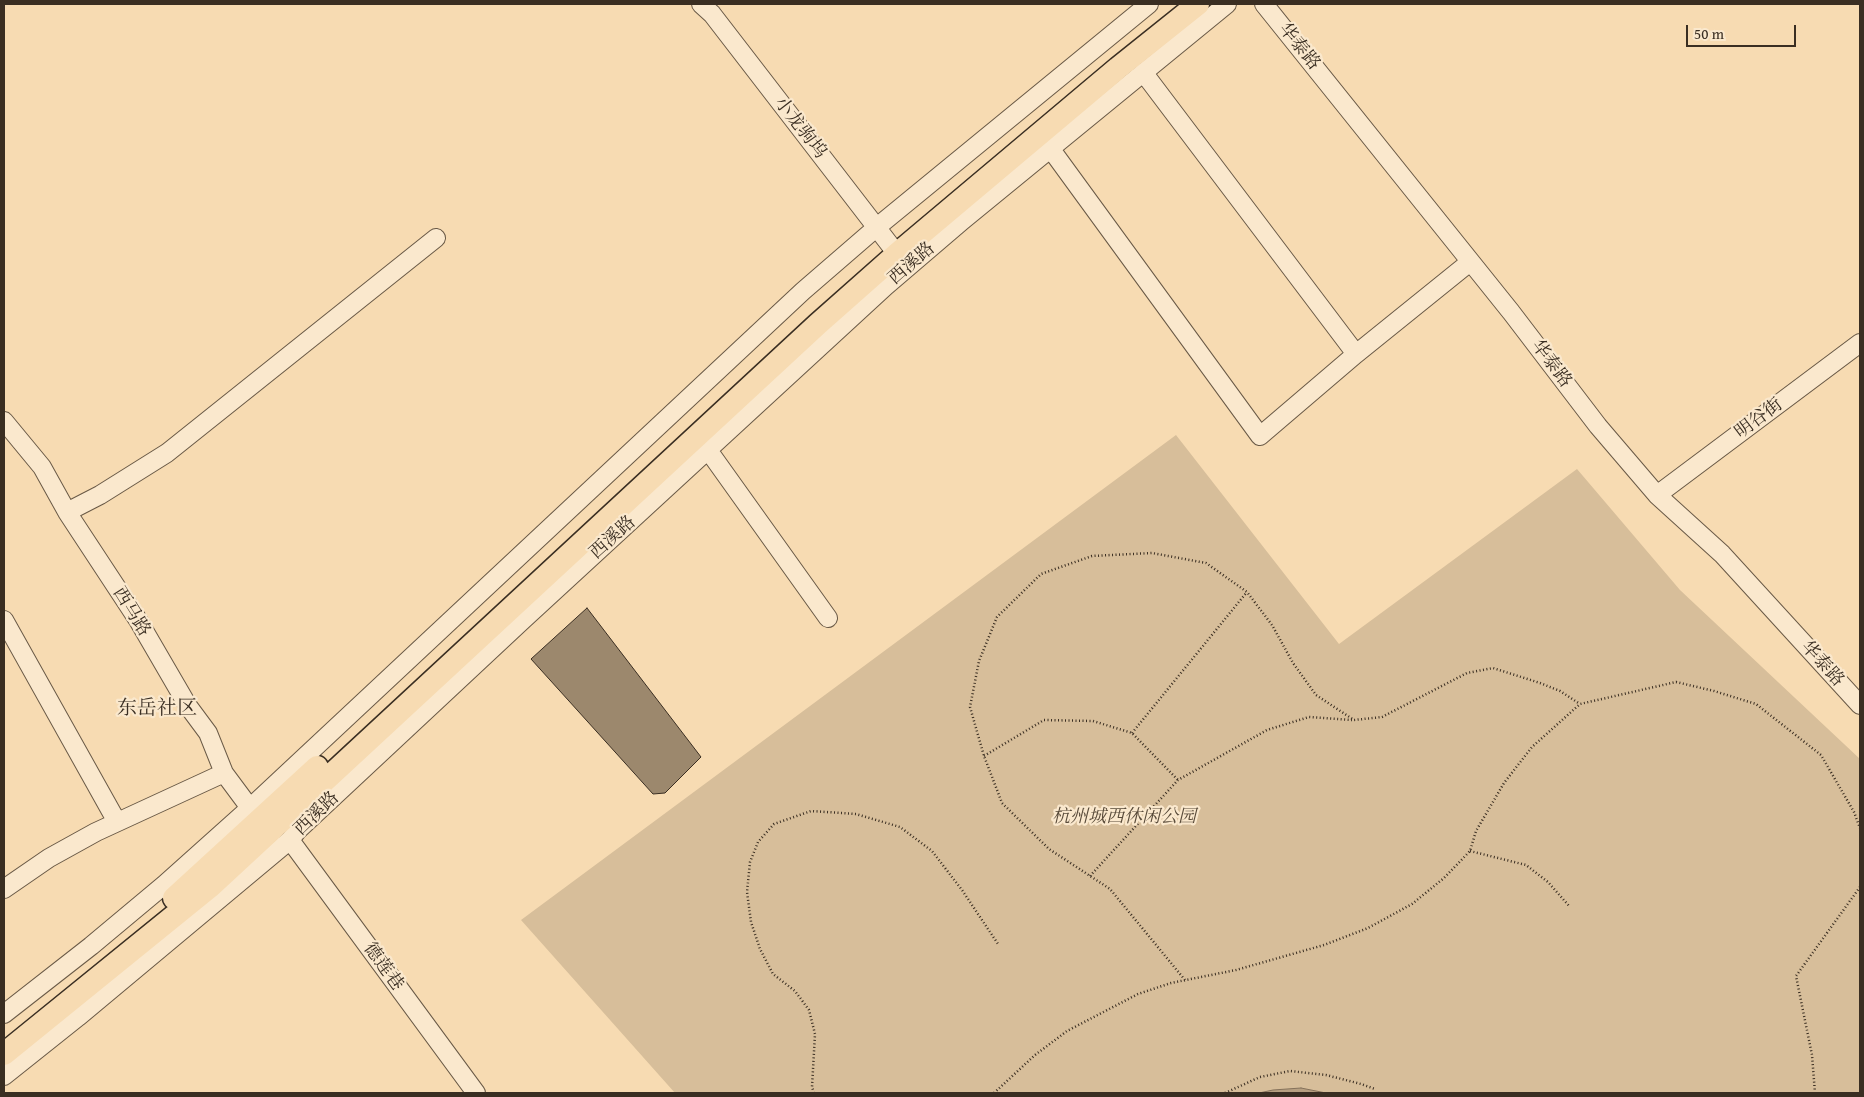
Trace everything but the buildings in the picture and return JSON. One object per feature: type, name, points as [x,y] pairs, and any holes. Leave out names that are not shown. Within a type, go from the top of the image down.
[{"type":"main road","name":"西溪路","points":[[4,1035],[137,930],[193,881],[888,241],[1174,4]]},
{"type":"main road","name":"西溪路","points":[[4,1054],[211,886],[818,324],[888,241],[1118,68],[1198,4]]},
{"type":"street","name":"小龙驹坞","points":[[701,4],[712,14],[888,241]]},
{"type":"street","name":"西溪路","points":[[4,1014],[91,946],[164,885],[250,808],[803,291],[888,241],[1149,4]]},
{"type":"street","name":"西溪路","points":[[4,1076],[78,1017],[290,840],[523,620],[886,286],[1050,148],[1226,4]]},
{"type":"street","name":"华泰路","points":[[1264,4],[1511,312],[1598,426],[1657,495],[1722,554],[1860,705]]},
{"type":"street","points":[[1143,72],[1356,354]]},
{"type":"street","points":[[1050,148],[1260,436],[1356,354],[1470,262]]},
{"type":"street","points":[[67,512],[100,495],[167,453],[436,238]]},
{"type":"street","name":"明谷街","points":[[1657,495],[1860,343]]},
{"type":"street","name":"西马路","points":[[4,421],[42,467],[67,512],[138,620],[188,706],[208,732],[224,773],[250,808]]},
{"type":"street","points":[[708,450],[828,618]]},
{"type":"street","points":[[4,620],[117,822]]},
{"type":"street","points":[[4,889],[49,858],[96,832],[224,773]]},
{"type":"street","name":"德莲巷","points":[[290,840],[476,1093]]},
{"type":"path","points":[[1185,980],[1110,889],[1049,849],[1002,803],[984,756],[970,707],[979,661],[997,617],[1041,574],[1092,556],[1152,552],[1206,563],[1247,592],[1272,625],[1293,663],[1316,695],[1354,720]]},
{"type":"path","points":[[1132,733],[1247,592]]},
{"type":"path","points":[[1090,876],[1178,780],[1267,730],[1309,718],[1354,720],[1382,717],[1467,673],[1493,668],[1560,691],[1580,704]]},
{"type":"path","points":[[994,1093],[1035,1055],[1067,1031],[1138,994],[1185,980],[1236,970],[1324,945],[1368,928],[1412,904],[1444,878],[1470,851],[1476,831],[1504,783],[1532,747],[1580,704],[1676,682],[1756,704],[1821,755],[1854,812],[1860,828]]},
{"type":"path","points":[[984,756],[1044,720],[1093,721],[1132,733],[1178,780]]},
{"type":"path","points":[[814,1093],[812,1087],[815,1034],[809,1010],[795,990],[773,974],[760,949],[750,922],[747,892],[750,862],[758,842],[774,824],[811,811],[856,814],[900,827],[932,852],[962,890],[998,944]]},
{"type":"path","points":[[1470,851],[1526,865],[1548,882],[1570,907]]},
{"type":"path","points":[[1816,1093],[1812,1055],[1796,976],[1860,887]]},
{"type":"path","points":[[1225,1093],[1260,1077],[1290,1071],[1326,1075],[1361,1084],[1374,1090]]},
{"type":"green space","name":"杭州城西休闲公园","points":[[1176,435],[1339,644],[1577,469],[1680,590],[1860,759],[1860,1093],[675,1093],[521,920]]},
{"type":"shaded area","points":[[1301,1088],[1326,1093],[1259,1093],[1273,1090]]},
{"type":"district","name":"东岳社区","points":[[157,709]]}]
